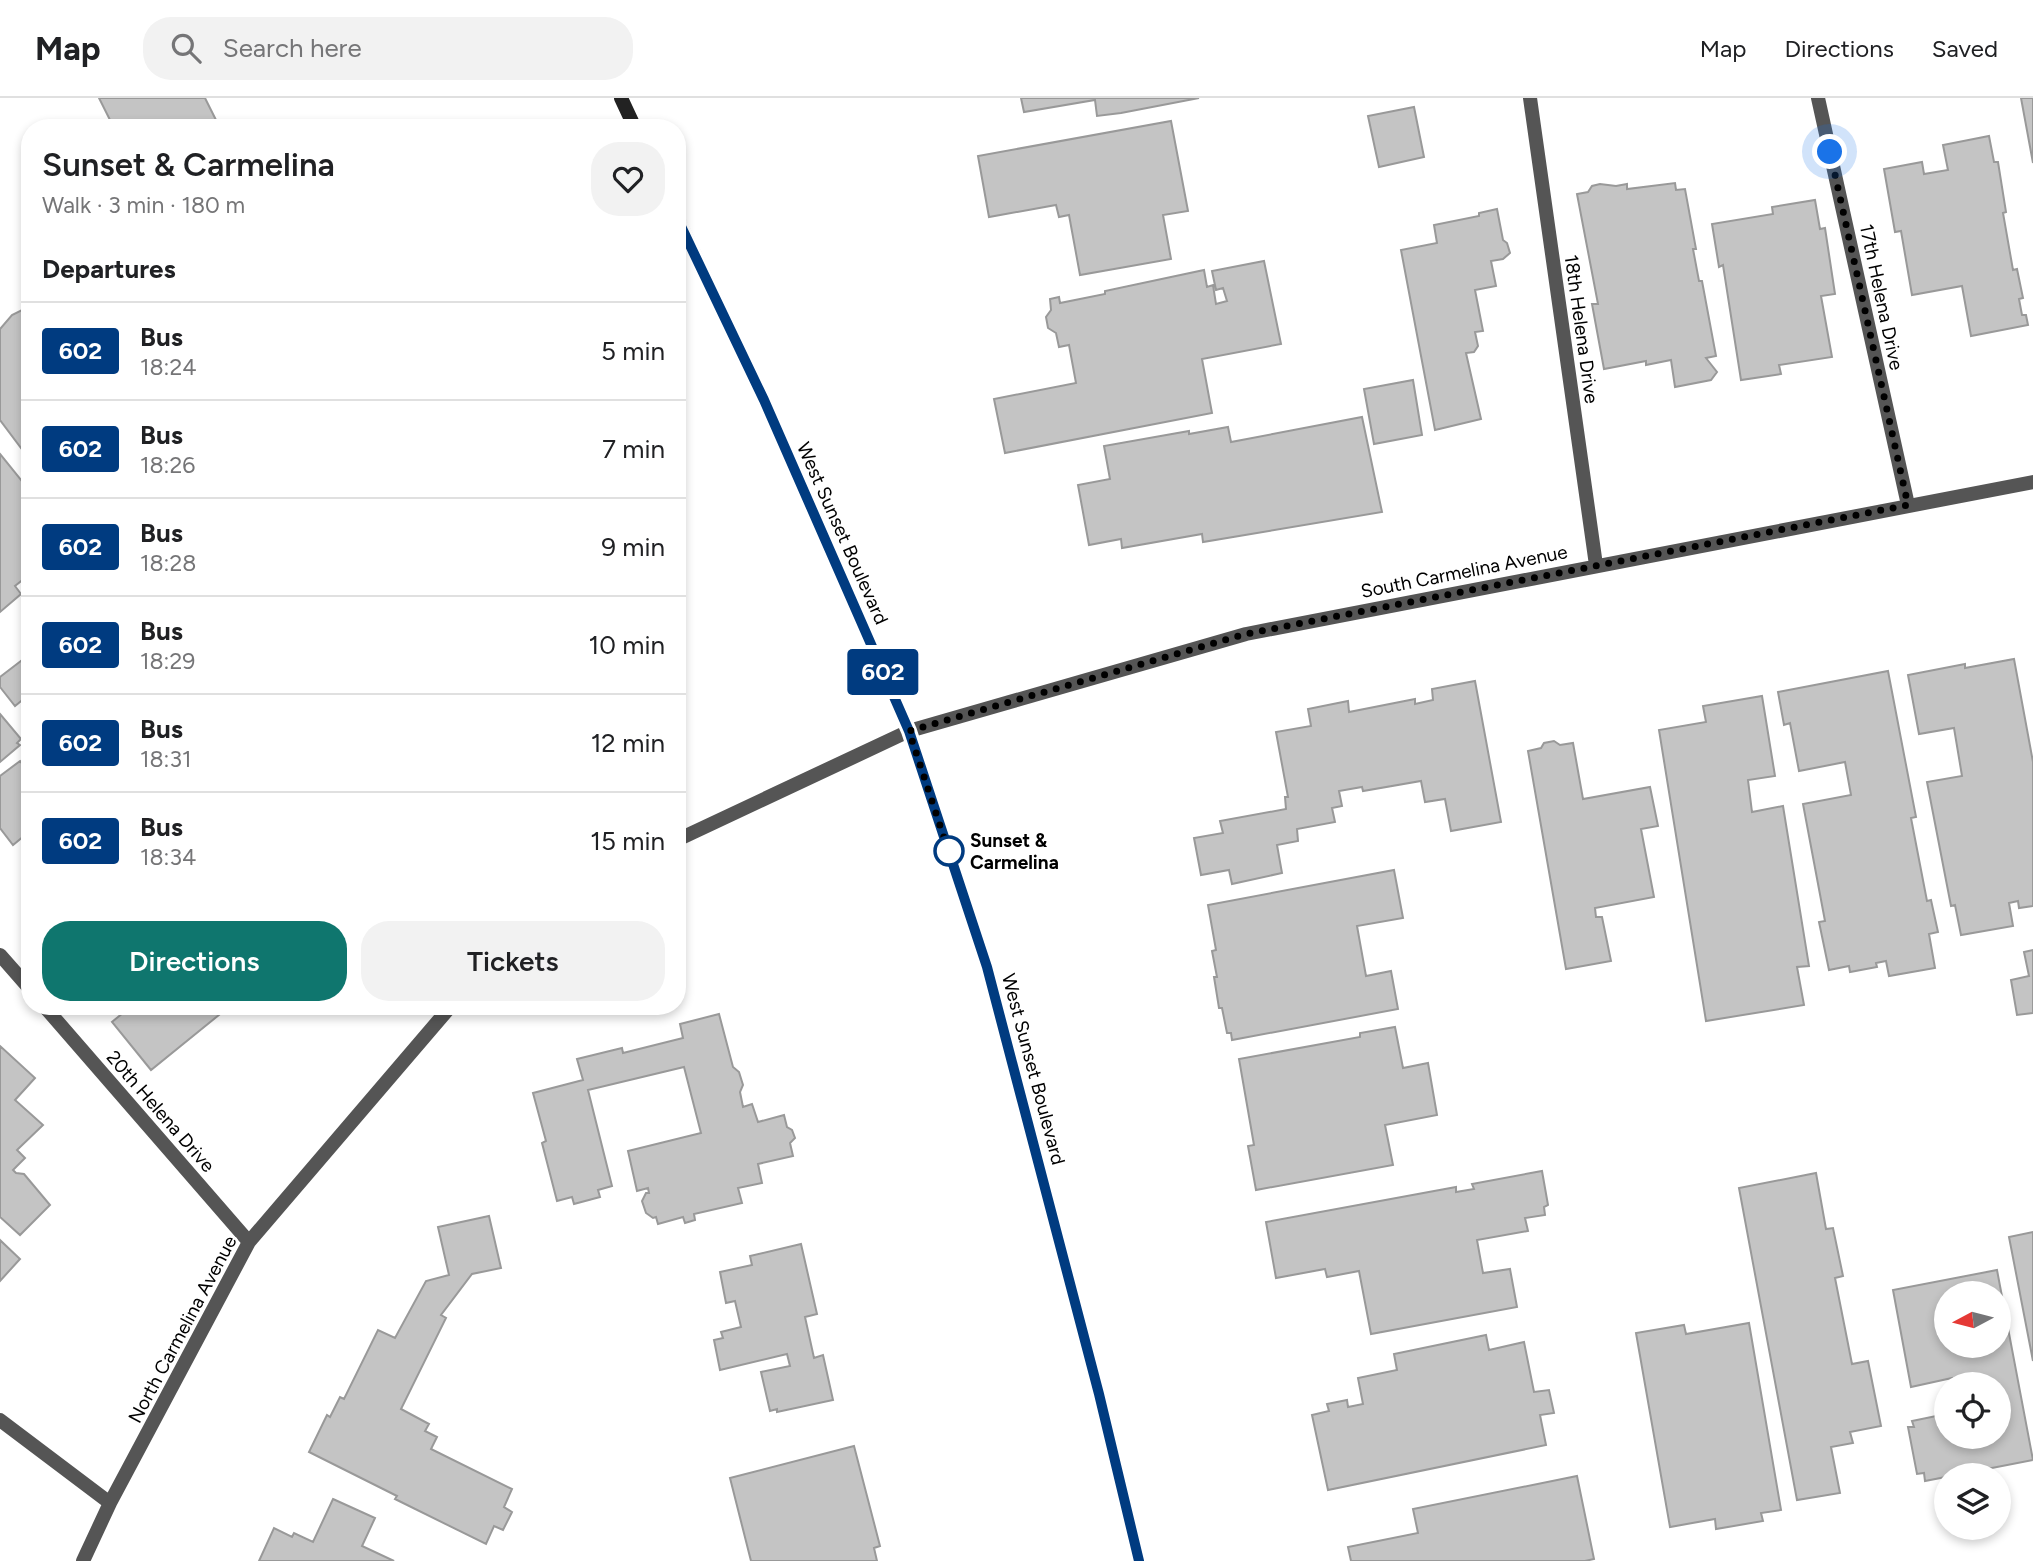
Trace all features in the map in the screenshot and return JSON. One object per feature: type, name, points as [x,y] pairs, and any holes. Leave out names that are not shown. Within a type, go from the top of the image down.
[{"type":"main road","points":[[621,98],[631,119]]},
{"type":"main road","name":"West Sunset Boulevard","points":[[686,237],[764,400],[909,731],[987,967],[1099,1394],[1139,1561]]},
{"type":"street","name":"18th Helena Drive","points":[[1530,98],[1596,565]]},
{"type":"street","name":"17th Helena Drive","points":[[1818,98],[1908,505]]},
{"type":"street","name":"South Carmelina Avenue","points":[[909,731],[1246,634],[2033,482]]},
{"type":"street","points":[[686,836],[909,731]]},
{"type":"street","points":[[0,955],[21,979]]},
{"type":"street","name":"20th Helena Drive","points":[[52,1015],[250,1242]]},
{"type":"street","name":"North Carmelina Avenue","points":[[83,1561],[110,1503],[250,1242],[443,1015]]},
{"type":"street","points":[[0,1420],[110,1503]]},
{"type":"building","points":[[99,98],[205,98],[216,119],[110,119]]},
{"type":"building","points":[[1021,98],[1199,98],[1097,116],[1095,100],[1024,112]]},
{"type":"building","points":[[2021,98],[2033,98],[2033,163]]},
{"type":"building","points":[[1414,107],[1424,157],[1379,167],[1368,116]]},
{"type":"building","points":[[1171,121],[1188,211],[1163,215],[1171,259],[1080,275],[1069,215],[1059,217],[1056,205],[989,217],[978,156]]},
{"type":"building","points":[[1989,136],[1994,162],[1998,162],[2013,270],[2017,269],[2023,298],[2019,299],[2022,315],[2026,315],[2028,325],[1971,336],[1962,286],[1912,295],[1901,231],[1895,232],[1884,169],[1922,162],[1924,174],[1948,170],[1943,145]]},
{"type":"building","points":[[1675,183],[1676,190],[1685,189],[1696,249],[1693,249],[1716,356],[1706,358],[1717,372],[1711,380],[1675,387],[1671,360],[1646,365],[1646,361],[1604,369],[1592,304],[1598,304],[1577,194],[1588,192],[1592,186],[1600,184],[1627,184],[1627,189]]},
{"type":"building","points":[[1815,200],[1820,229],[1825,228],[1835,294],[1821,296],[1832,357],[1779,365],[1781,374],[1741,380],[1723,265],[1719,267],[1712,224],[1773,214],[1772,207]]},
{"type":"building","points":[[1497,209],[1503,240],[1510,253],[1503,259],[1491,261],[1496,286],[1475,290],[1483,331],[1475,332],[1478,346],[1474,352],[1466,353],[1481,419],[1435,430],[1401,250],[1437,243],[1434,225],[1479,216],[1479,213]]},
{"type":"building","points":[[1264,261],[1281,344],[1202,359],[1212,413],[1005,453],[994,399],[1076,383],[1069,345],[1059,347],[1056,333],[1048,328],[1046,317],[1051,310],[1050,299],[1059,297],[1060,303],[1204,270],[1207,287],[1213,285],[1216,304],[1227,301],[1223,288],[1216,290],[1212,271]]},
{"type":"building","points":[[21,310],[21,448],[0,420],[0,329],[12,315]]},
{"type":"building","points":[[1413,380],[1422,435],[1374,444],[1364,389]]},
{"type":"building","points":[[1362,417],[1382,512],[1203,542],[1202,534],[1122,548],[1121,539],[1089,545],[1078,485],[1110,479],[1104,446],[1228,427],[1231,442]]},
{"type":"building","points":[[0,454],[21,480],[21,581],[15,586],[21,594],[0,612]]},
{"type":"building","points":[[2014,659],[2033,762],[2033,906],[2019,908],[2018,901],[2009,903],[2013,926],[1961,935],[1955,905],[1951,906],[1927,782],[1962,776],[1954,728],[1919,734],[1908,675],[1965,664],[1965,668]]},
{"type":"building","points":[[21,661],[21,701],[15,706],[0,687],[0,677]]},
{"type":"building","points":[[1888,671],[1916,817],[1911,818],[1927,901],[1931,900],[1938,932],[1929,934],[1935,968],[1889,976],[1886,961],[1876,963],[1877,967],[1850,972],[1849,966],[1829,970],[1819,922],[1825,921],[1803,804],[1851,795],[1845,762],[1799,771],[1790,723],[1784,725],[1778,692]]},
{"type":"building","points":[[1475,681],[1501,822],[1451,831],[1445,799],[1425,802],[1421,781],[1363,791],[1362,787],[1339,791],[1342,806],[1332,808],[1335,822],[1297,829],[1298,841],[1277,845],[1282,873],[1232,884],[1229,870],[1201,875],[1194,838],[1223,833],[1220,821],[1286,809],[1285,797],[1288,797],[1276,732],[1311,726],[1308,709],[1348,701],[1349,712],[1415,699],[1415,704],[1433,700],[1432,689]]},
{"type":"building","points":[[1762,696],[1775,776],[1748,780],[1752,812],[1783,806],[1809,966],[1797,967],[1804,1005],[1706,1021],[1659,730],[1706,722],[1703,706]]},
{"type":"building","points":[[0,714],[21,739],[17,743],[20,745],[0,762]]},
{"type":"building","points":[[1554,741],[1560,745],[1573,743],[1583,799],[1650,787],[1658,826],[1641,829],[1654,897],[1595,908],[1596,917],[1602,917],[1611,961],[1566,969],[1528,751]]},
{"type":"building","points":[[21,762],[21,838],[13,845],[0,828],[0,776]]},
{"type":"building","points":[[1394,870],[1403,918],[1357,926],[1366,976],[1391,971],[1398,1009],[1232,1040],[1231,1033],[1227,1033],[1222,1008],[1219,1008],[1212,951],[1216,950],[1208,905]]},
{"type":"building","points":[[2033,950],[2033,1013],[2017,1015],[2011,980],[2029,976],[2024,952]]},
{"type":"building","points":[[719,1014],[733,1067],[739,1072],[743,1085],[740,1092],[743,1107],[752,1104],[758,1122],[784,1115],[787,1127],[792,1130],[795,1138],[790,1143],[793,1156],[758,1164],[762,1183],[738,1188],[742,1203],[694,1214],[695,1220],[685,1223],[683,1217],[658,1224],[656,1217],[646,1213],[642,1201],[646,1193],[649,1193],[648,1188],[637,1191],[628,1151],[701,1133],[684,1067],[588,1090],[612,1186],[598,1190],[600,1197],[574,1204],[572,1197],[557,1201],[542,1143],[546,1141],[533,1093],[583,1080],[577,1059],[622,1048],[623,1053],[683,1038],[680,1024]]},
{"type":"building","points":[[120,1015],[219,1015],[151,1070],[112,1022]]},
{"type":"building","points":[[1395,1027],[1403,1068],[1428,1063],[1437,1115],[1385,1125],[1393,1165],[1256,1190],[1248,1146],[1254,1145],[1239,1059],[1360,1037],[1360,1033]]},
{"type":"building","points":[[0,1046],[35,1078],[15,1100],[43,1125],[17,1150],[25,1158],[13,1170],[24,1174],[50,1205],[20,1235],[0,1217]]},
{"type":"building","points":[[1542,1171],[1548,1205],[1544,1207],[1545,1215],[1525,1218],[1528,1231],[1477,1240],[1483,1273],[1510,1269],[1517,1307],[1371,1334],[1359,1271],[1327,1277],[1325,1269],[1276,1278],[1266,1222],[1456,1187],[1456,1192],[1474,1189],[1472,1184]]},
{"type":"building","points":[[1816,1173],[1826,1229],[1833,1228],[1843,1276],[1835,1278],[1852,1364],[1868,1361],[1881,1426],[1850,1432],[1853,1443],[1831,1447],[1840,1493],[1797,1500],[1739,1188]]},
{"type":"building","points":[[489,1216],[501,1268],[472,1274],[441,1315],[446,1318],[401,1409],[429,1424],[425,1431],[437,1437],[431,1449],[512,1489],[504,1507],[512,1512],[503,1530],[494,1526],[486,1544],[309,1452],[327,1415],[330,1417],[340,1397],[344,1399],[378,1330],[395,1338],[426,1281],[449,1275],[438,1227]]},
{"type":"building","points":[[2033,1232],[2033,1361],[2009,1237]]},
{"type":"building","points":[[0,1240],[20,1259],[0,1281]]},
{"type":"building","points":[[801,1244],[817,1314],[805,1317],[814,1358],[823,1355],[833,1400],[777,1412],[777,1409],[770,1411],[761,1372],[790,1366],[787,1354],[720,1370],[714,1340],[723,1338],[721,1332],[741,1327],[735,1301],[726,1303],[720,1272],[752,1265],[750,1256]]},
{"type":"building","points":[[1997,1270],[1999,1281],[1940,1281]]},
{"type":"building","points":[[1934,1282],[1934,1358],[2011,1358],[2011,1344],[2033,1460],[2011,1464],[1934,1463],[1934,1479],[1925,1481],[1924,1473],[1917,1474],[1908,1427],[1914,1427],[1912,1421],[1934,1416],[1934,1449],[2011,1449],[2011,1372],[1934,1372],[1934,1382],[1911,1387],[1893,1290]]},
{"type":"building","points":[[1749,1323],[1781,1510],[1761,1513],[1763,1521],[1716,1529],[1715,1519],[1670,1527],[1636,1333],[1684,1325],[1686,1334]]},
{"type":"building","points":[[1486,1335],[1489,1350],[1524,1342],[1534,1392],[1549,1390],[1554,1413],[1540,1415],[1546,1445],[1328,1490],[1312,1415],[1329,1411],[1327,1404],[1347,1400],[1348,1407],[1363,1404],[1358,1378],[1397,1370],[1394,1354]]},
{"type":"building","points":[[854,1446],[880,1546],[874,1548],[877,1561],[751,1561],[730,1478]]},
{"type":"building","points":[[1577,1476],[1594,1559],[1351,1561],[1348,1547],[1418,1533],[1413,1509]]},
{"type":"building","points":[[333,1499],[375,1518],[362,1546],[394,1561],[259,1561],[274,1528],[292,1537],[294,1533],[313,1542]]},
{"type":"bus line","name":"602","points":[[686,237],[764,400],[909,731],[987,967],[1099,1394],[1139,1561]]},
{"type":"place","name":"Sunset & Carmelina","points":[[949,851]]},
{"type":"route","points":[[949,851],[952,862],[909,731],[1246,634],[1908,505],[1830,152]]}]
